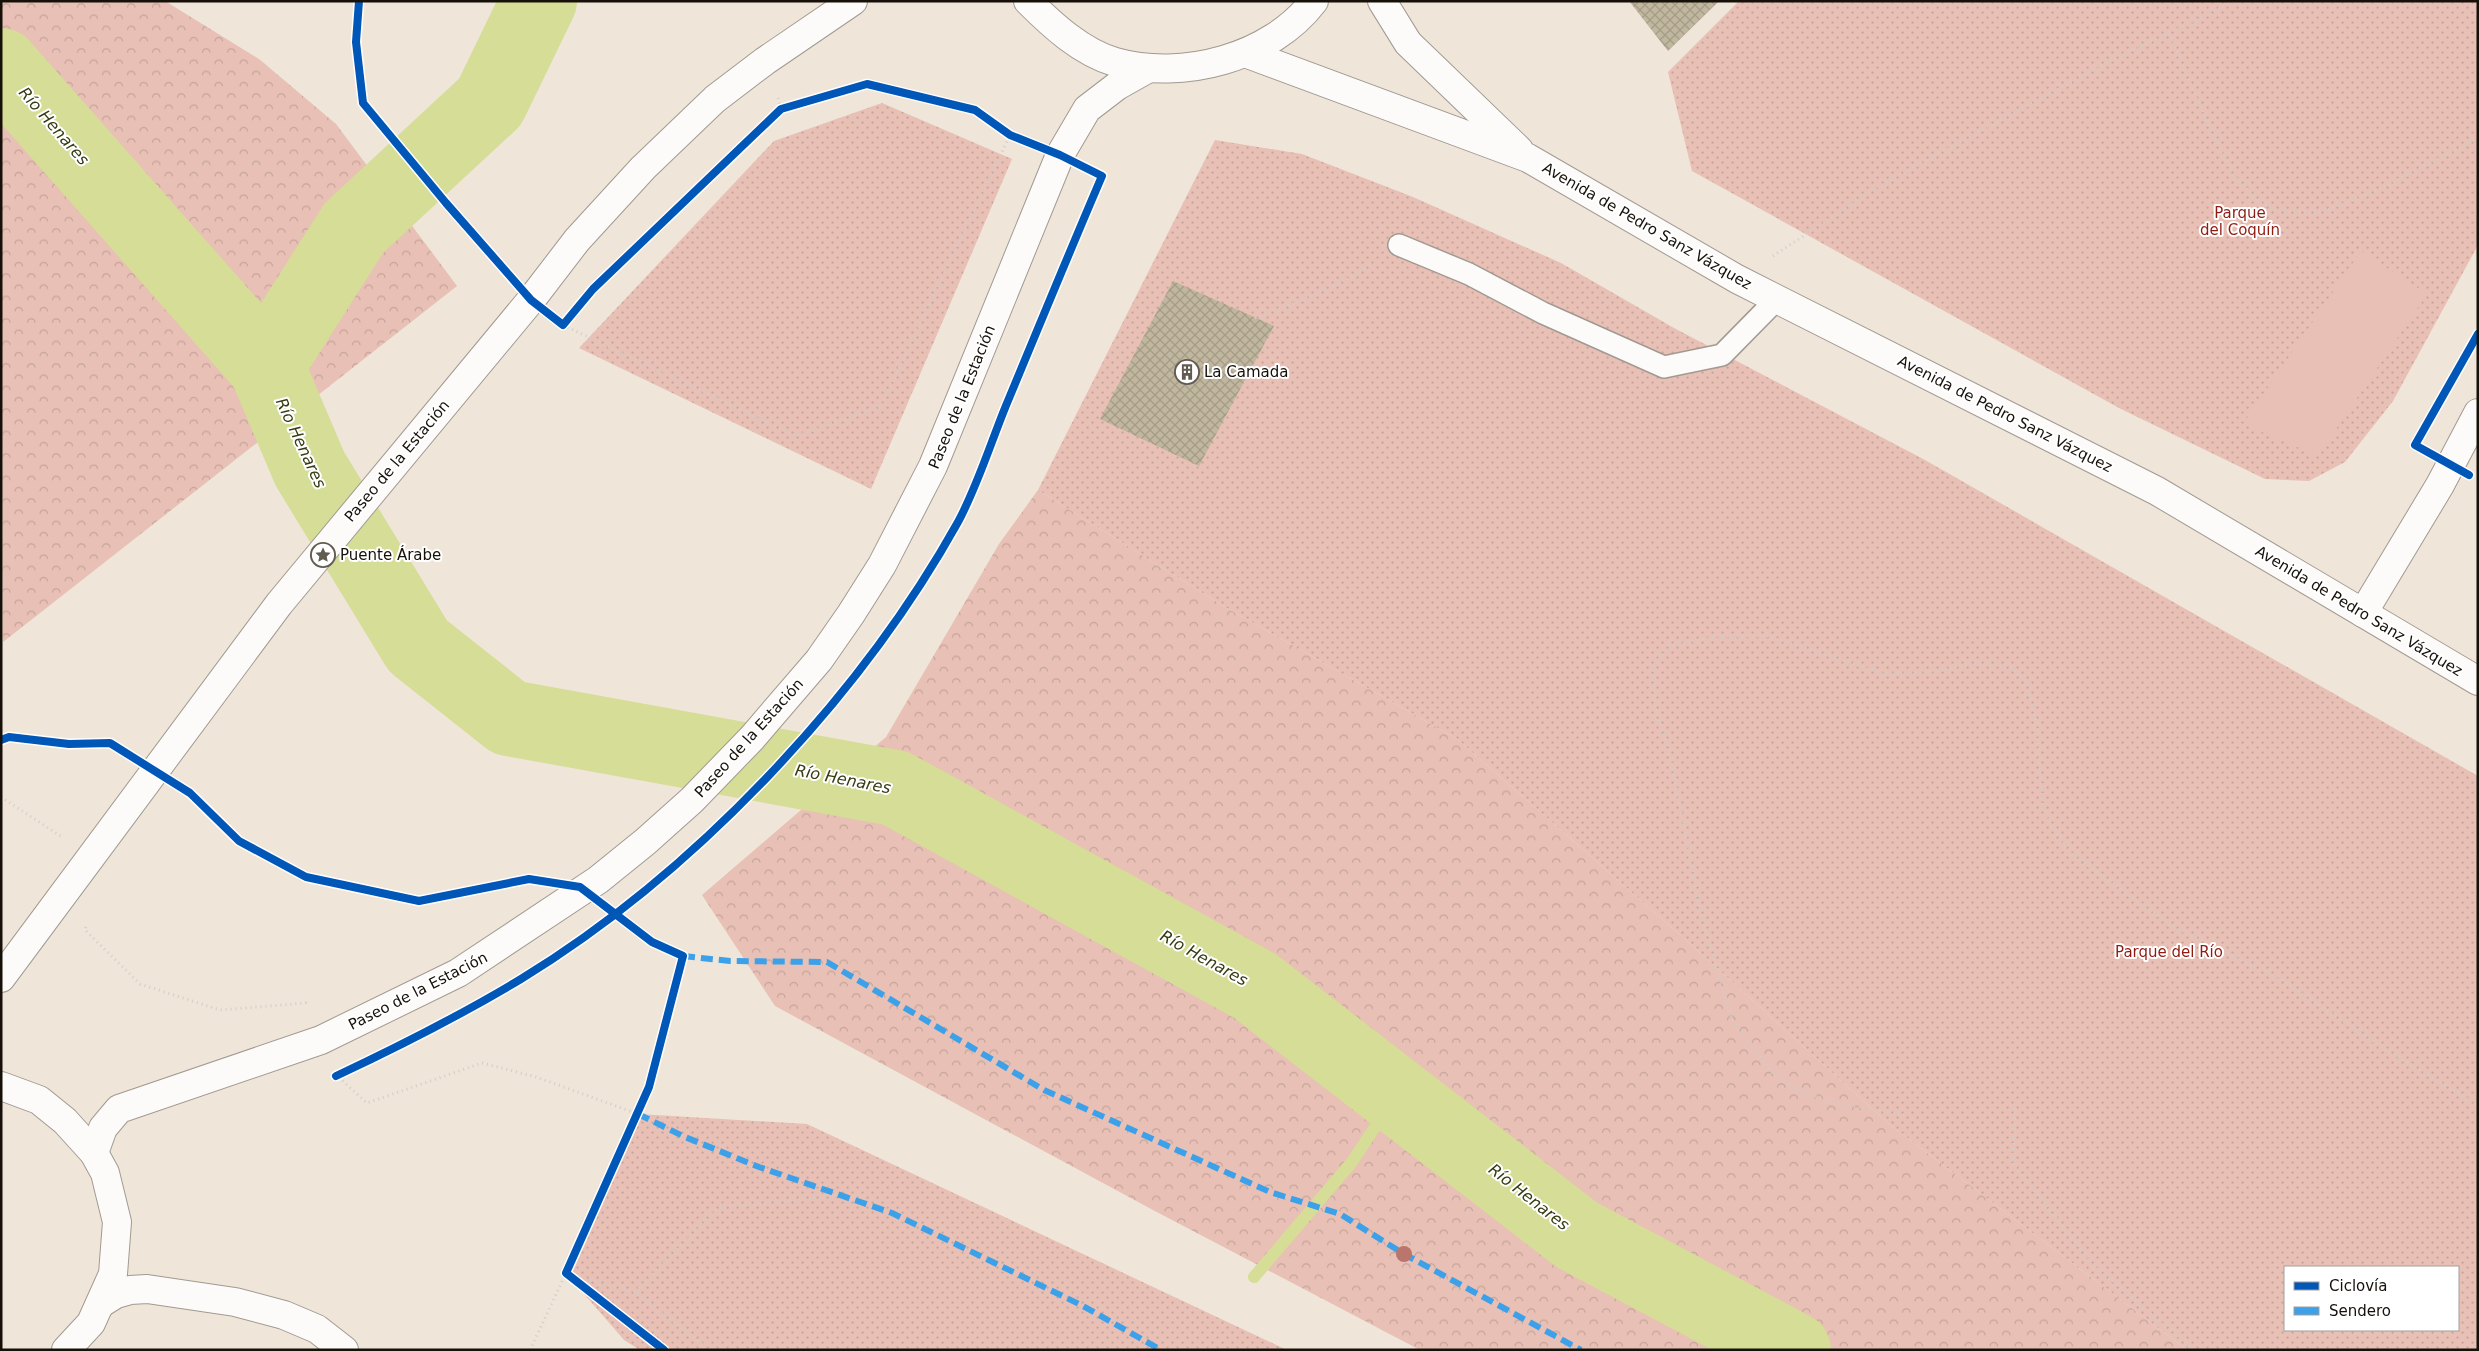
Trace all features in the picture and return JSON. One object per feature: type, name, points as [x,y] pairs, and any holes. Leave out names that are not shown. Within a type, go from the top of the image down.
[{"type":"main road","name":"Paseo de la Estación","points":[[1,978],[279,604],[531,300],[577,240],[678,133],[716,99],[765,61],[853,1]]},
{"type":"main road","points":[[1028,1],[1051,24],[1085,48],[1113,62],[1149,68],[1185,68],[1245,53],[1282,32],[1314,1]]},
{"type":"main road","name":"Avenida de Pedro Sanz Vázquez","points":[[1382,1],[1408,43],[1528,158]]},
{"type":"main road","name":"Avenida de Pedro Sanz Vázquez","points":[[1245,53],[1528,158],[1737,279],[2157,491],[2478,681]]},
{"type":"main road","name":"Paseo de la Estación","points":[[94,1153],[103,1128],[119,1109],[321,1040],[458,973],[499,948],[598,880],[692,800],[752,738],[818,660],[852,614],[882,565],[933,466],[1060,155],[1087,110],[1117,86],[1149,68]]},
{"type":"main road","points":[[2364,613],[2440,485],[2478,413]]},
{"type":"main road","points":[[1,1086],[39,1100],[65,1121],[94,1153],[105,1173],[117,1222],[113,1274],[92,1323],[66,1350]]},
{"type":"main road","points":[[100,1304],[116,1294],[130,1290],[147,1289],[235,1302],[284,1315],[317,1329],[344,1350]]},
{"type":"lane","points":[[1399,245],[1469,274],[1543,313],[1664,367],[1722,355],[1777,299]]},
{"type":"path","points":[[1737,279],[1879,186],[2106,63],[2235,1]]},
{"type":"path","points":[[2169,33],[2198,102],[2234,174],[2261,203],[2282,212],[2323,212],[2380,189],[2478,138]]},
{"type":"path","points":[[774,115],[781,109],[790,106]]},
{"type":"path","points":[[531,300],[563,325],[796,436],[881,406],[1006,132],[1060,155]]},
{"type":"path","points":[[1255,318],[1302,301],[1352,277],[1399,245]]},
{"type":"path","points":[[563,325],[569,318]]},
{"type":"path","points":[[1904,1114],[1834,1103],[1793,1088],[1773,1074],[1732,1020],[1700,910],[1672,765],[1655,705],[1653,667],[1669,646],[1710,638],[1768,636],[1886,674],[1937,671],[1973,663],[2011,668],[2027,682],[2037,726],[2043,811],[2069,852],[2172,926],[2279,978],[2380,1046],[2478,1105]]},
{"type":"path","points":[[1,797],[91,857]]},
{"type":"path","points":[[89,922],[84,930],[140,984],[220,1010],[306,1003],[336,1076],[367,1103],[482,1063],[536,1077],[638,1114]]},
{"type":"path","points":[[336,1076],[345,1072]]},
{"type":"path","points":[[634,1123],[642,1105]]},
{"type":"path","points":[[2015,1108],[2013,1164],[2094,1265],[2193,1350]]},
{"type":"path","points":[[635,1292],[717,1208],[840,1195]]},
{"type":"path","points":[[530,1350],[570,1264]]},
{"type":"path","points":[[566,1273],[635,1292],[710,1350]]},
{"type":"path","points":[[566,1273],[581,1285]]},
{"type":"green space","points":[[1,1],[165,1],[259,59],[336,124],[457,286],[3,642]]},
{"type":"green space","name":"Parque del Coquín","points":[[1739,1],[2478,1],[2478,245],[2393,401],[2345,462],[2309,481],[2265,479],[2119,408],[1692,171],[1668,72]]},
{"type":"green space","points":[[882,103],[1012,159],[871,489],[579,348],[774,141]]},
{"type":"green space","name":"Parque del Río","points":[[1215,140],[1302,154],[1413,197],[1561,263],[1674,328],[1925,460],[2478,776],[2478,1350],[2187,1350],[1889,1124],[1687,941],[1457,739],[1225,607],[1038,490]]},
{"type":"green space","points":[[2361,251],[2427,294],[2318,456],[2243,424]]},
{"type":"green space","points":[[1038,490],[1225,607],[1457,739],[1687,941],[1889,1124],[2187,1350],[1420,1350],[1153,1210],[775,1006],[702,895],[886,737],[999,544]]},
{"type":"green space","points":[[638,1114],[807,1124],[1287,1350],[640,1350],[624,1340],[566,1273]]},
{"type":"building","points":[[1629,1],[1719,1],[1668,51]]},
{"type":"building","name":"La Camada","points":[[1173,281],[1274,326],[1199,466],[1100,419]]},
{"type":"waterway","points":[[266,366],[354,228],[490,102],[539,1]]},
{"type":"waterway","name":"Río Henares","points":[[1,66],[266,366],[310,469],[418,646],[509,718],[895,788],[1255,986],[1577,1235],[1793,1350]]},
{"type":"waterway","points":[[1254,1277],[1352,1162],[1396,1095]]},
{"type":"marked path","points":[[683,956],[730,961],[827,962],[1044,1090],[1270,1192],[1340,1214],[1404,1254],[1581,1350]]},
{"type":"marked path","points":[[638,1114],[685,1137],[759,1167],[892,1213],[1083,1306],[1161,1350]]},
{"type":"cycle path","points":[[336,1076],[407,1042],[476,1005],[521,979],[585,936],[648,888],[709,835],[767,777],[822,716],[873,653],[918,588],[965,509],[1102,176],[1060,155],[1010,135],[975,110],[867,84],[781,109],[593,289],[563,325],[531,300],[446,203],[363,103],[356,42],[359,1]]},
{"type":"cycle path","points":[[2469,475],[2415,445],[2478,334]]},
{"type":"cycle path","points":[[1,740],[9,737],[69,744],[110,743],[190,793],[239,841],[306,877],[419,901],[529,879],[580,887],[652,942],[683,956],[649,1087],[566,1273],[664,1350]]},
{"type":"place","name":"La Camada","points":[[1187,372]]},
{"type":"place","name":"Puente Árabe","points":[[323,555]]}]
